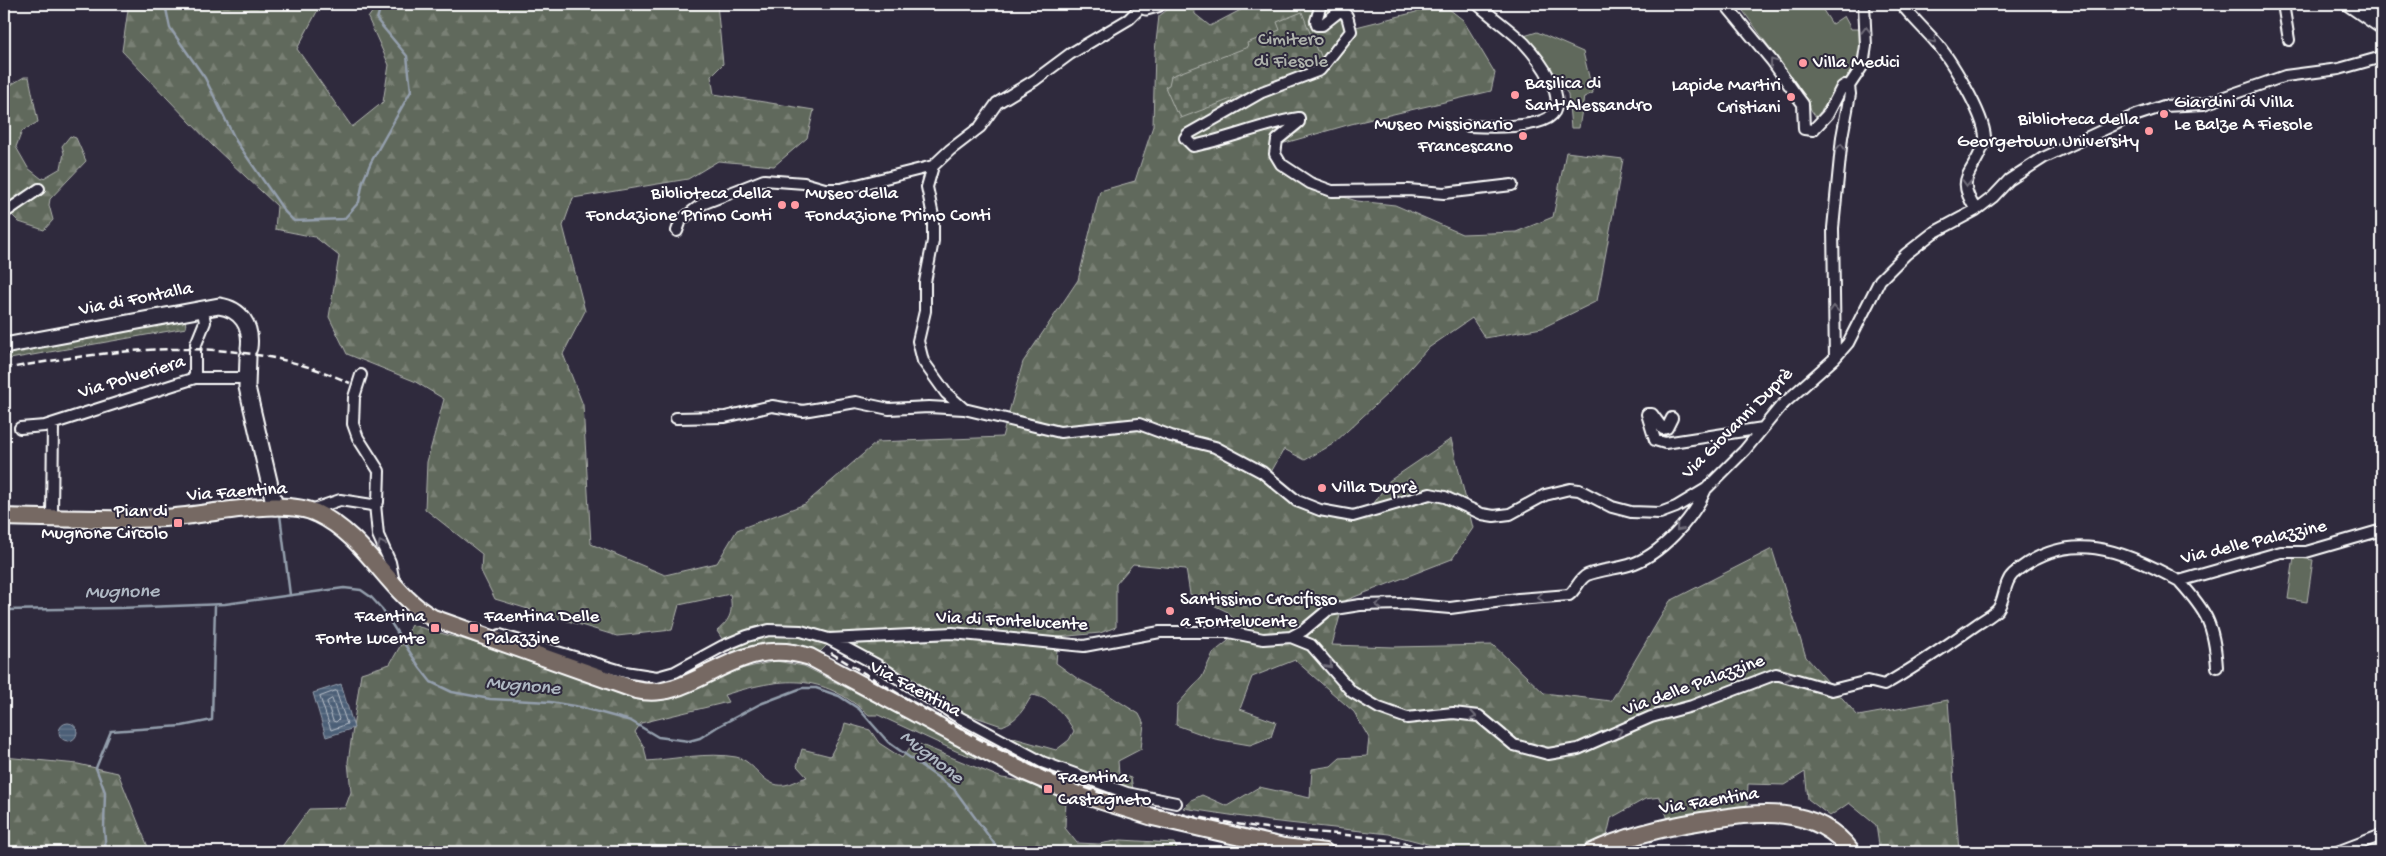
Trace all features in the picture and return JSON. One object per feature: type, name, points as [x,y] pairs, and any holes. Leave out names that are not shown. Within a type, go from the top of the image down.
[{"type":"main road","name":"Via Faentina","points":[[4,517],[163,518],[275,506],[308,510],[321,514],[354,539],[412,604],[427,615],[488,639],[643,691],[670,689],[753,654],[782,650],[795,652],[810,657],[1025,772],[1067,790],[1153,817],[1284,847],[1325,852]]},
{"type":"main road","name":"Via Faentina","points":[[1592,852],[1619,841],[1673,826],[1740,815],[1769,813],[1793,815],[1824,826],[1836,834],[1852,852]]},
{"type":"street","points":[[677,231],[681,220],[702,204],[764,180],[804,183],[825,189],[841,189],[933,166],[950,150],[980,128],[998,103],[1035,80],[1070,54],[1129,19],[1137,12],[1139,4],[1151,7],[1157,4]]},
{"type":"street","points":[[1321,4],[1316,21],[1317,25],[1322,25],[1341,10],[1347,16],[1351,31],[1320,70],[1262,92],[1197,130],[1186,138],[1192,146],[1223,141],[1272,124],[1299,118],[1299,122],[1277,140],[1275,154],[1281,164],[1310,182],[1332,191],[1408,190],[1444,193],[1512,185]]},
{"type":"street","points":[[1469,126],[1498,128],[1547,118],[1554,112],[1556,103],[1555,88],[1540,61],[1524,44],[1477,4]]},
{"type":"street","points":[[1726,4],[1772,61],[1803,104],[1804,129],[1813,130],[1828,114],[1844,85],[1849,86]]},
{"type":"street","points":[[1835,358],[1833,228],[1842,137],[1850,94],[1849,86],[1862,65],[1866,46],[1864,4]]},
{"type":"street","points":[[1900,4],[1936,42],[1981,118],[1985,139],[1978,159],[1969,169],[1966,180],[1967,196],[1976,210]]},
{"type":"street","points":[[2283,4],[2289,40]]},
{"type":"street","points":[[2350,4],[2382,26]]},
{"type":"street","name":"Via Giovanni Duprè","points":[[933,166],[926,187],[933,216],[933,241],[925,282],[925,310],[918,341],[923,361],[946,393],[964,409],[1060,432],[1139,424],[1171,436],[1216,448],[1262,472],[1296,501],[1320,510],[1353,516],[1430,494],[1444,496],[1482,514],[1502,515],[1510,514],[1545,494],[1570,489],[1579,490],[1621,510],[1645,514],[1660,513],[1676,507],[1706,489],[1745,450],[1781,406],[1835,358],[1848,343],[1880,280],[1906,254],[1933,233],[1976,210],[1993,197],[2009,180],[2043,158],[2131,117],[2164,106],[2204,104],[2285,76],[2339,69],[2382,57]]},
{"type":"street","points":[[4,213],[40,189]]},
{"type":"street","points":[[195,378],[196,348],[205,322],[202,307]]},
{"type":"street","name":"Via di Fontalla","points":[[4,346],[202,307],[226,307],[239,314],[250,333],[246,378]]},
{"type":"street","points":[[361,375],[354,397],[353,424],[358,438],[379,471],[378,502],[375,504],[376,530],[390,562],[394,582]]},
{"type":"street","name":"Via Polveriera","points":[[20,428],[53,424],[195,378],[246,378]]},
{"type":"street","points":[[246,378],[275,506]]},
{"type":"street","points":[[676,418],[725,417],[772,406],[803,411],[856,402],[890,409],[929,407],[964,409]]},
{"type":"street","points":[[1672,418],[1667,428],[1663,429],[1652,414],[1647,414],[1655,440],[1665,443],[1762,428]]},
{"type":"street","points":[[52,518],[53,424]]},
{"type":"street","points":[[1291,638],[1328,610],[1360,605],[1404,604],[1450,608],[1518,599],[1569,595],[1585,576],[1628,566],[1644,560],[1659,549],[1700,505],[1706,489]]},
{"type":"street","points":[[308,510],[340,500],[375,504]]},
{"type":"street","name":"Via delle Palazzine","points":[[1291,638],[1311,645],[1352,692],[1379,708],[1407,718],[1452,713],[1479,716],[1514,746],[1548,754],[1578,749],[1651,718],[1692,706],[1776,674],[1832,690],[1868,681],[1884,685],[1953,641],[1998,609],[2012,576],[2044,553],[2072,546],[2108,550],[2147,563],[2179,581],[2281,552],[2306,552],[2382,530]]},
{"type":"street","points":[[2179,581],[2201,606],[2212,629],[2215,637],[2218,667]]},
{"type":"street","name":"Via Faentina","points":[[488,639],[490,634],[517,639],[648,678],[666,676],[723,646],[769,630],[801,631],[828,639],[879,666],[955,715],[1042,762],[1127,793],[1176,803]]},
{"type":"street","name":"Via di Fontelucente","points":[[828,639],[952,633],[1084,646],[1160,632],[1229,632],[1263,639],[1291,638]]},
{"type":"street","points":[[2337,852],[2382,835]]},
{"type":"green space","points":[[126,4],[321,4],[297,49],[352,127],[383,102],[389,65],[368,18],[378,4],[717,4],[723,64],[711,76],[714,94],[814,110],[807,138],[774,166],[718,161],[688,179],[573,198],[563,226],[585,311],[563,354],[583,405],[591,544],[665,575],[717,563],[737,530],[805,504],[877,442],[1002,437],[1023,362],[1078,280],[1100,191],[1135,181],[1153,126],[1155,51],[1159,16],[1175,4],[1194,4],[1195,14],[1210,26],[1252,4],[1345,4],[1352,28],[1444,5],[1463,20],[1495,73],[1491,91],[1351,124],[1271,147],[1275,163],[1313,188],[1357,201],[1395,205],[1462,234],[1516,232],[1553,217],[1566,152],[1623,159],[1597,301],[1542,328],[1485,338],[1472,318],[1427,349],[1388,393],[1333,444],[1305,460],[1284,449],[1265,483],[1294,506],[1319,515],[1364,518],[1389,481],[1451,439],[1473,528],[1452,559],[1344,601],[1332,645],[1394,647],[1493,645],[1544,693],[1611,701],[1670,601],[1772,549],[1806,657],[1858,716],[1948,700],[1959,852],[1880,852],[1876,825],[1849,803],[1830,816],[1808,799],[1805,772],[1784,785],[1748,784],[1747,805],[1668,819],[1660,797],[1645,799],[1611,818],[1606,840],[1580,852],[1545,852],[1543,847],[1528,852],[1458,852],[1389,834],[1270,821],[1183,808],[1191,800],[1202,795],[1227,806],[1259,787],[1310,798],[1312,769],[1331,766],[1340,758],[1367,756],[1369,738],[1354,712],[1295,660],[1252,677],[1240,709],[1276,722],[1271,737],[1250,745],[1215,739],[1176,725],[1177,705],[1202,677],[1213,653],[1228,641],[1234,620],[1228,612],[1190,594],[1186,569],[1133,564],[1116,584],[1116,627],[1100,633],[1058,637],[1056,663],[1078,679],[1104,692],[1139,714],[1144,724],[1141,749],[1118,761],[1119,774],[1131,778],[1133,789],[1083,775],[1002,740],[1003,735],[1056,750],[1069,740],[1074,731],[1067,719],[1045,699],[1032,695],[1016,717],[1008,724],[1002,726],[958,711],[828,644],[819,653],[797,646],[786,645],[754,647],[731,652],[717,631],[730,615],[730,594],[679,605],[672,630],[617,636],[495,599],[481,571],[482,554],[425,509],[427,462],[444,399],[414,381],[347,354],[329,317],[339,256],[315,237],[275,229],[277,206],[213,146],[122,51],[128,10]]},
{"type":"green space","points":[[1738,4],[1819,4],[1832,24],[1844,16],[1851,29],[1865,29],[1853,66],[1816,117],[1811,110],[1808,100]]},
{"type":"green space","name":"Cimitero di Fiesole","points":[[1302,12],[1324,64],[1181,118],[1178,111],[1176,112],[1165,87],[1169,85],[1171,76],[1248,47],[1247,43],[1280,30],[1277,22]]},
{"type":"green space","points":[[1537,32],[1583,52],[1593,93],[1584,97],[1579,128],[1571,128],[1568,94],[1529,43],[1521,37]]},
{"type":"green space","points":[[24,77],[29,77],[38,122],[22,131],[16,147],[28,168],[42,179],[61,168],[64,153],[62,146],[70,136],[76,138],[86,161],[50,199],[49,205],[53,220],[44,230],[19,222],[4,207],[4,89]]},
{"type":"green space","points":[[185,316],[186,328],[4,360],[4,350]]},
{"type":"green space","points":[[2294,557],[2313,560],[2307,602],[2288,599]]},
{"type":"green space","points":[[412,625],[667,697],[740,669],[776,661],[804,666],[994,764],[958,752],[878,715],[869,715],[834,691],[800,682],[765,684],[745,689],[724,695],[728,702],[641,723],[635,732],[644,747],[647,761],[703,756],[736,757],[749,763],[770,782],[777,785],[785,785],[807,777],[797,766],[802,749],[830,756],[845,723],[870,730],[879,743],[902,758],[914,742],[1002,778],[1022,781],[1066,800],[1065,828],[1077,843],[1099,844],[1121,840],[1174,843],[1179,852],[278,852],[309,809],[345,808],[351,792],[348,762],[361,673],[390,664]]},
{"type":"green space","points":[[4,757],[78,764],[118,773],[148,847],[153,852],[4,852]]},
{"type":"water","points":[[341,684],[354,728],[326,737],[313,693]]},
{"type":"water","points":[[64,723],[72,723],[77,728],[75,739],[64,741],[59,736],[59,728]]},
{"type":"waterway","points":[[165,4],[170,28],[205,78],[236,141],[285,212],[294,221],[344,219],[359,202],[363,181],[371,162],[411,91],[407,56],[377,20],[379,12],[388,4]]},
{"type":"waterway","points":[[280,515],[290,595]]},
{"type":"waterway","name":"Mugnone","points":[[4,610],[225,604],[344,588],[361,590],[371,597],[382,609],[431,682],[452,692],[490,699],[550,702],[580,707],[631,721],[658,737],[689,741],[700,738],[760,704],[802,688],[816,688],[839,696],[859,709],[888,742],[954,789],[996,846],[1005,852]]},
{"type":"waterway","points":[[106,852],[104,828],[105,792],[96,768],[111,731],[182,726],[212,720],[215,605]]},
{"type":"waterway","name":"Mugnone","points":[[1662,852],[1691,847],[1751,848],[1802,852]]},
{"type":"railway","points":[[4,369],[91,355],[179,349],[223,351],[266,356],[308,367],[350,383]]},
{"type":"railway","points":[[831,653],[913,702],[998,749],[1077,785],[1119,799],[1230,823],[1360,836],[1411,845],[1436,852]]},
{"type":"place","name":"Villa Medici","points":[[1803,63]]},
{"type":"place","name":"Basilica di Sant'Alessandro","points":[[1515,95]]},
{"type":"place","name":"Lapide Martiri Cristiani","points":[[1791,97]]},
{"type":"place","name":"Giardini di Villa Le Balze A Fiesole","points":[[2164,114]]},
{"type":"place","name":"Biblioteca della Georgetown University","points":[[2149,131]]},
{"type":"place","name":"Museo Missionario Francescano","points":[[1523,136]]},
{"type":"place","name":"Biblioteca della Fondazione Primo Conti","points":[[782,205]]},
{"type":"place","name":"Museo della Fondazione Primo Conti","points":[[795,205]]},
{"type":"place","name":"Villa Duprè","points":[[1322,488]]},
{"type":"place","name":"Pian di Mugnone Circolo","points":[[178,523]]},
{"type":"place","name":"Santissimo Crocifisso a Fontelucente","points":[[1170,611]]},
{"type":"place","name":"Faentina Fonte Lucente","points":[[435,628]]},
{"type":"place","name":"Faentina Delle Palazzine","points":[[474,628]]},
{"type":"place","name":"Faentina Castagneto","points":[[1048,789]]}]
